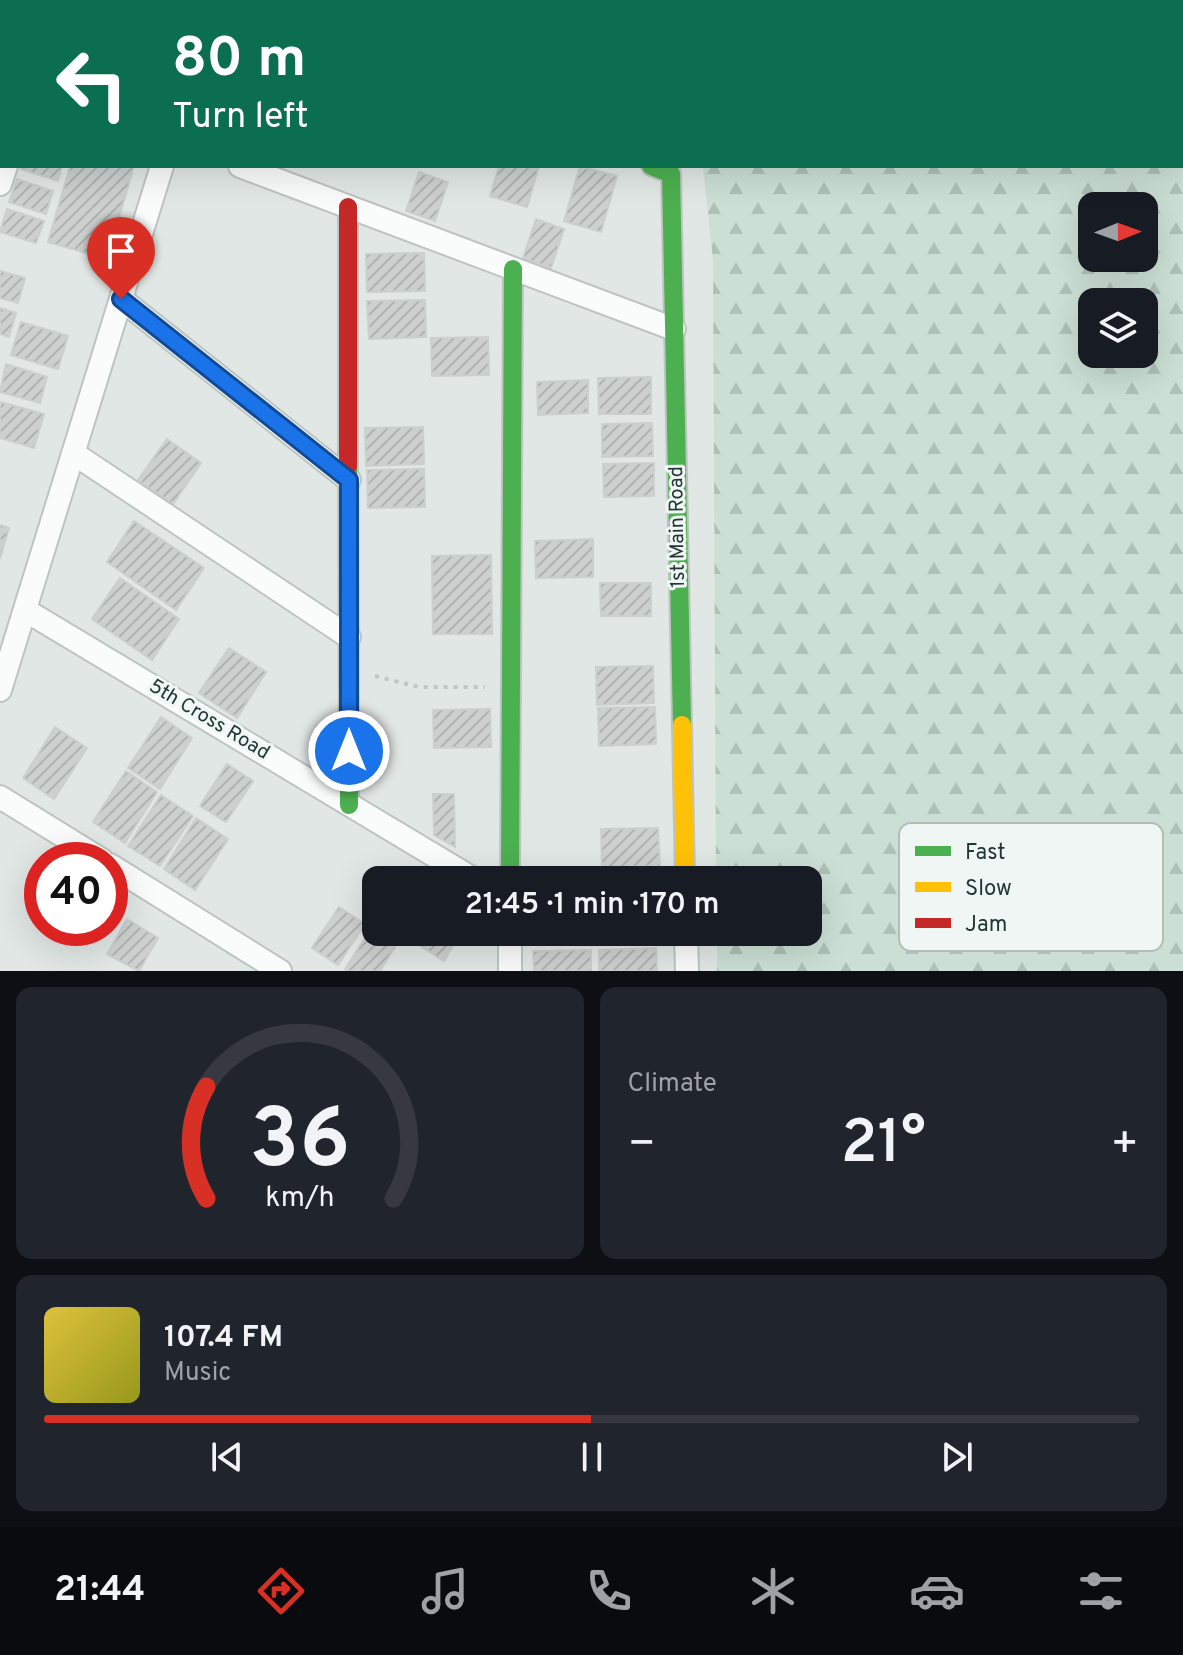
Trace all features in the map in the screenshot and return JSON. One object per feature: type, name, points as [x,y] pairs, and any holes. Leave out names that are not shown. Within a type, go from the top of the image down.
[{"type":"street","points":[[0,690],[161,168]]},
{"type":"street","points":[[245,168],[674,329]]},
{"type":"street","name":"1st Main Road","points":[[656,168],[671,174],[685,866]]},
{"type":"street","points":[[348,207],[349,805]]},
{"type":"street","points":[[510,866],[513,269]]},
{"type":"street","points":[[121,299],[349,480]]},
{"type":"street","points":[[73,453],[349,637]]},
{"type":"street","name":"5th Cross Road","points":[[25,610],[451,866]]},
{"type":"street","points":[[0,797],[73,842]]},
{"type":"street","points":[[128,876],[280,971]]},
{"type":"street","points":[[510,946],[510,971]]},
{"type":"street","points":[[686,946],[687,971]]},
{"type":"path","points":[[349,670],[419,687],[511,687]]},
{"type":"green space","points":[[703,168],[1183,168],[1183,971],[717,971],[717,946],[822,946],[822,866],[716,866],[713,260]]},
{"type":"building","points":[[21,168],[61,168],[58,181]]},
{"type":"building","points":[[69,168],[133,168],[107,259],[48,242]]},
{"type":"building","points":[[498,168],[538,168],[527,207],[490,196]]},
{"type":"building","points":[[579,168],[617,176],[601,232],[564,221]]},
{"type":"building","points":[[419,172],[448,182],[435,221],[406,211]]},
{"type":"building","points":[[17,179],[53,191],[46,214],[9,202]]},
{"type":"building","points":[[7,209],[44,221],[36,243],[0,232]]},
{"type":"building","points":[[536,219],[564,229],[551,268],[523,258]]},
{"type":"building","points":[[424,253],[425,291],[367,292],[366,254]]},
{"type":"building","points":[[0,271],[25,278],[18,303],[0,298]]},
{"type":"building","points":[[425,300],[426,337],[369,339],[367,301]]},
{"type":"building","points":[[0,308],[16,313],[9,337],[0,334]]},
{"type":"building","points":[[21,322],[68,336],[58,369],[11,355]]},
{"type":"building","points":[[488,337],[489,375],[432,376],[431,338]]},
{"type":"building","points":[[6,364],[47,377],[40,403],[0,392]]},
{"type":"building","points":[[651,377],[651,414],[599,414],[598,378]]},
{"type":"building","points":[[588,380],[588,413],[538,415],[537,382]]},
{"type":"building","points":[[0,402],[44,414],[34,448],[0,438]]},
{"type":"building","points":[[652,423],[653,456],[602,457],[602,424]]},
{"type":"building","points":[[423,427],[424,464],[366,466],[365,428]]},
{"type":"building","points":[[167,439],[201,463],[173,504],[138,480]]},
{"type":"building","points":[[654,463],[654,496],[604,497],[603,464]]},
{"type":"building","points":[[424,469],[425,507],[368,508],[367,470]]},
{"type":"building","points":[[134,521],[204,568],[176,610],[107,562]]},
{"type":"building","points":[[0,525],[9,528],[0,559]]},
{"type":"building","points":[[593,539],[593,577],[536,578],[535,541]]},
{"type":"building","points":[[491,555],[492,634],[433,634],[432,556]]},
{"type":"building","points":[[120,578],[179,619],[152,660],[92,619]]},
{"type":"building","points":[[600,583],[651,583],[651,616],[601,616]]},
{"type":"building","points":[[229,648],[266,672],[237,718],[199,693]]},
{"type":"building","points":[[653,666],[654,703],[597,705],[596,667]]},
{"type":"building","points":[[655,707],[656,744],[599,746],[598,708]]},
{"type":"building","points":[[490,709],[491,747],[434,748],[433,710]]},
{"type":"building","points":[[161,717],[192,738],[160,789],[128,768]]},
{"type":"building","points":[[55,727],[87,748],[54,799],[23,778]]},
{"type":"building","points":[[227,764],[253,781],[226,822],[200,806]]},
{"type":"building","points":[[126,771],[157,792],[126,842],[93,822]]},
{"type":"building","points":[[433,794],[454,794],[455,847],[434,835]]},
{"type":"building","points":[[161,795],[193,816],[160,866],[128,846]]},
{"type":"building","points":[[196,818],[228,839],[195,890],[164,869]]},
{"type":"building","points":[[658,828],[660,866],[602,866],[601,829]]},
{"type":"building","points":[[339,907],[362,922],[362,929],[338,965],[312,948]]},
{"type":"building","points":[[128,920],[158,938],[139,971],[107,954],[112,946],[128,946]]},
{"type":"building","points":[[362,943],[362,946],[396,946],[380,971],[345,969]]},
{"type":"building","points":[[420,946],[453,946],[444,961]]},
{"type":"building","points":[[656,948],[657,971],[599,971],[599,950]]},
{"type":"building","points":[[591,950],[591,971],[534,971],[533,951]]},
{"type":"traffic: fast","points":[[656,168],[671,174],[682,725]]},
{"type":"traffic: fast","points":[[510,866],[513,269]]},
{"type":"traffic: fast","points":[[348,466],[349,805]]},
{"type":"traffic: slow","points":[[682,725],[685,866]]},
{"type":"traffic: jam","points":[[348,207],[348,466]]},
{"type":"route","points":[[121,299],[349,480],[349,751]]}]
